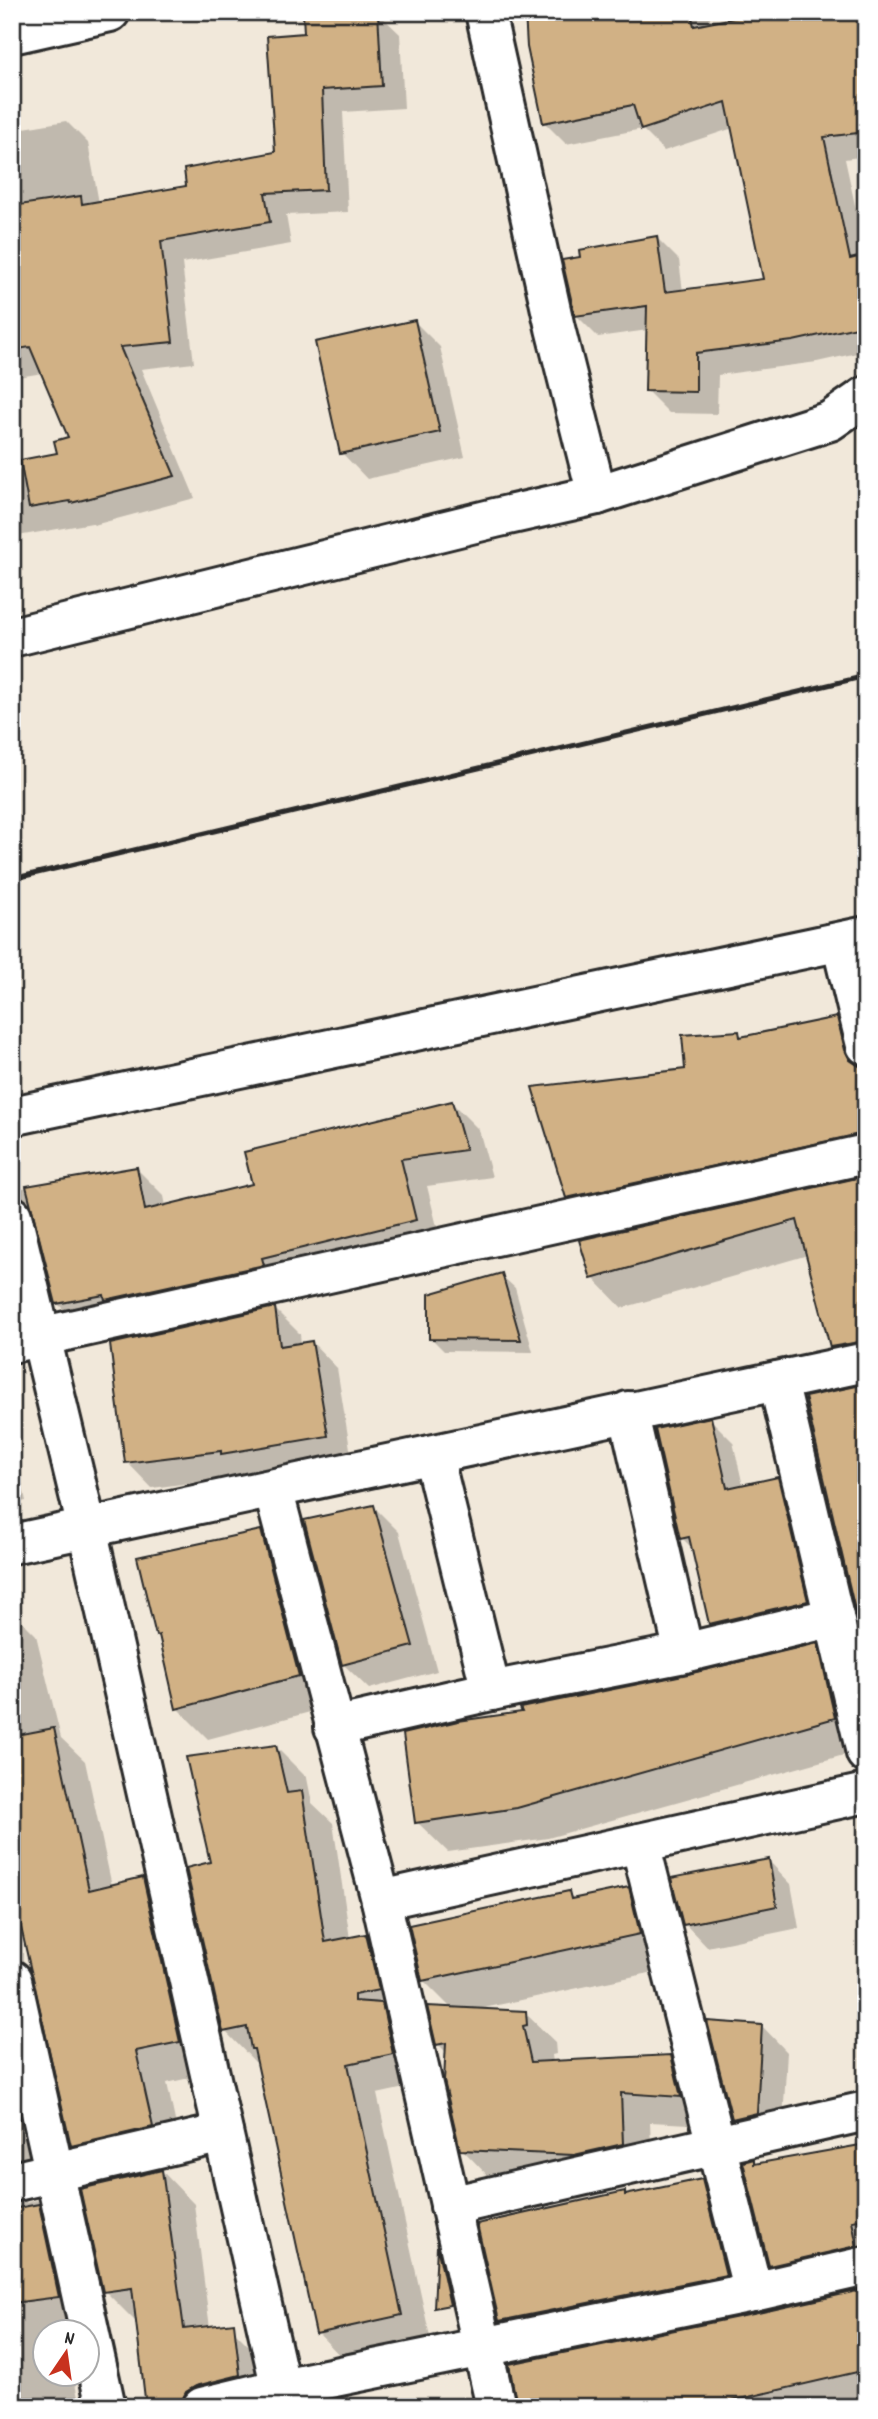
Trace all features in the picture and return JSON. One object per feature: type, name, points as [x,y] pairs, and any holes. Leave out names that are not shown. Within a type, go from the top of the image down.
[{"type":"street","points":[[12,34],[110,12]]},
{"type":"street","points":[[485,12],[555,328],[597,495]]},
{"type":"street","points":[[12,637],[597,495],[830,421],[866,396]]},
{"type":"street","points":[[12,1116],[853,939],[866,1045]]},
{"type":"street","points":[[27,1340],[866,1154]]},
{"type":"street","points":[[12,1216],[27,1340],[87,1528],[283,2397]]},
{"type":"street","points":[[12,1544],[866,1362]]},
{"type":"street","points":[[778,1381],[866,1753]]},
{"type":"street","points":[[628,1411],[684,1653]]},
{"type":"street","points":[[433,1455],[491,1691]]},
{"type":"street","points":[[272,1489],[380,1900],[496,2407]]},
{"type":"street","points":[[334,1727],[491,1691],[684,1653],[834,1617]]},
{"type":"street","points":[[380,1900],[866,1793]]},
{"type":"street","points":[[640,1843],[753,2292]]},
{"type":"street","points":[[12,1980],[106,2407]]},
{"type":"street","points":[[450,2206],[866,2110]]},
{"type":"street","points":[[12,2182],[223,2133]]},
{"type":"street","points":[[202,2407],[283,2397],[482,2348],[866,2266]]},
{"type":"building","points":[[378,12],[382,86],[322,90],[326,190],[265,193],[270,222],[161,241],[173,342],[120,347],[175,476],[71,503],[70,501],[29,508],[20,460],[57,453],[54,441],[68,437],[30,347],[12,350],[12,206],[81,196],[82,204],[186,186],[184,169],[275,152],[267,36],[304,33],[303,14]]},
{"type":"building","points":[[525,12],[691,12],[694,26],[763,12],[866,12],[866,132],[824,137],[850,259],[866,255],[866,325],[793,341],[696,353],[696,392],[645,391],[647,306],[575,316],[562,260],[580,257],[579,250],[657,236],[665,292],[763,279],[726,102],[641,130],[633,105],[543,123],[527,47]]},
{"type":"building","points":[[415,320],[440,432],[340,454],[315,342]]},
{"type":"building","points":[[837,1017],[850,1060],[859,1066],[866,1066],[866,1133],[566,1198],[532,1087],[685,1069],[682,1035],[739,1031],[740,1037]]},
{"type":"building","points":[[452,1101],[466,1150],[401,1159],[416,1220],[262,1258],[264,1265],[105,1300],[104,1295],[56,1304],[26,1186],[137,1167],[145,1210],[252,1184],[244,1152]]},
{"type":"building","points":[[866,1176],[866,1341],[830,1347],[797,1220],[591,1279],[579,1240]]},
{"type":"building","points":[[502,1273],[521,1340],[429,1339],[429,1294]]},
{"type":"building","points":[[275,1307],[280,1346],[312,1341],[328,1436],[221,1454],[221,1451],[125,1463],[110,1344]]},
{"type":"building","points":[[866,1384],[866,1657],[805,1397]]},
{"type":"building","points":[[711,1417],[727,1488],[778,1477],[808,1601],[709,1624],[689,1537],[680,1539],[655,1429]]},
{"type":"building","points":[[374,1505],[413,1646],[342,1665],[304,1520]]},
{"type":"building","points":[[261,1530],[299,1676],[176,1709],[137,1557]]},
{"type":"building","points":[[818,1643],[835,1718],[517,1808],[415,1823],[403,1734],[458,1721],[522,1712],[520,1708],[688,1674]]},
{"type":"building","points":[[54,1728],[89,1890],[143,1877],[180,2042],[136,2051],[153,2127],[71,2146],[12,1888],[12,1736]]},
{"type":"building","points":[[276,1745],[287,1793],[302,1791],[325,1942],[366,1934],[379,1990],[354,1995],[354,2001],[382,2003],[393,2054],[348,2064],[402,2315],[316,2334],[254,2049],[251,2049],[247,2027],[223,2032],[186,1868],[210,1862],[186,1757]]},
{"type":"building","points":[[769,1859],[777,1906],[683,1925],[671,1878]]},
{"type":"building","points":[[629,1887],[640,1934],[422,1981],[409,1925],[569,1891],[571,1899]]},
{"type":"building","points":[[427,2006],[526,2011],[527,2025],[523,2026],[531,2062],[671,2055],[681,2097],[621,2093],[623,2144],[574,2155],[460,2150],[444,2081],[446,2043],[436,2045]]},
{"type":"building","points":[[707,2021],[762,2025],[757,2113],[732,2119]]},
{"type":"building","points":[[866,2144],[866,2219],[852,2221],[857,2246],[769,2266],[743,2162],[754,2159],[754,2164]]},
{"type":"building","points":[[162,2170],[184,2329],[234,2323],[240,2375],[196,2386],[186,2392],[181,2403],[146,2407],[132,2288],[103,2292],[80,2189]]},
{"type":"building","points":[[702,2179],[726,2275],[499,2321],[477,2224],[625,2191],[625,2195]]},
{"type":"building","points":[[39,2204],[59,2297],[12,2303],[12,2209]]},
{"type":"building","points":[[437,2246],[450,2305],[434,2308]]},
{"type":"building","points":[[866,2289],[866,2370],[705,2407],[517,2407],[509,2364]]},
{"type":"railway","points":[[12,879],[866,676]]}]
